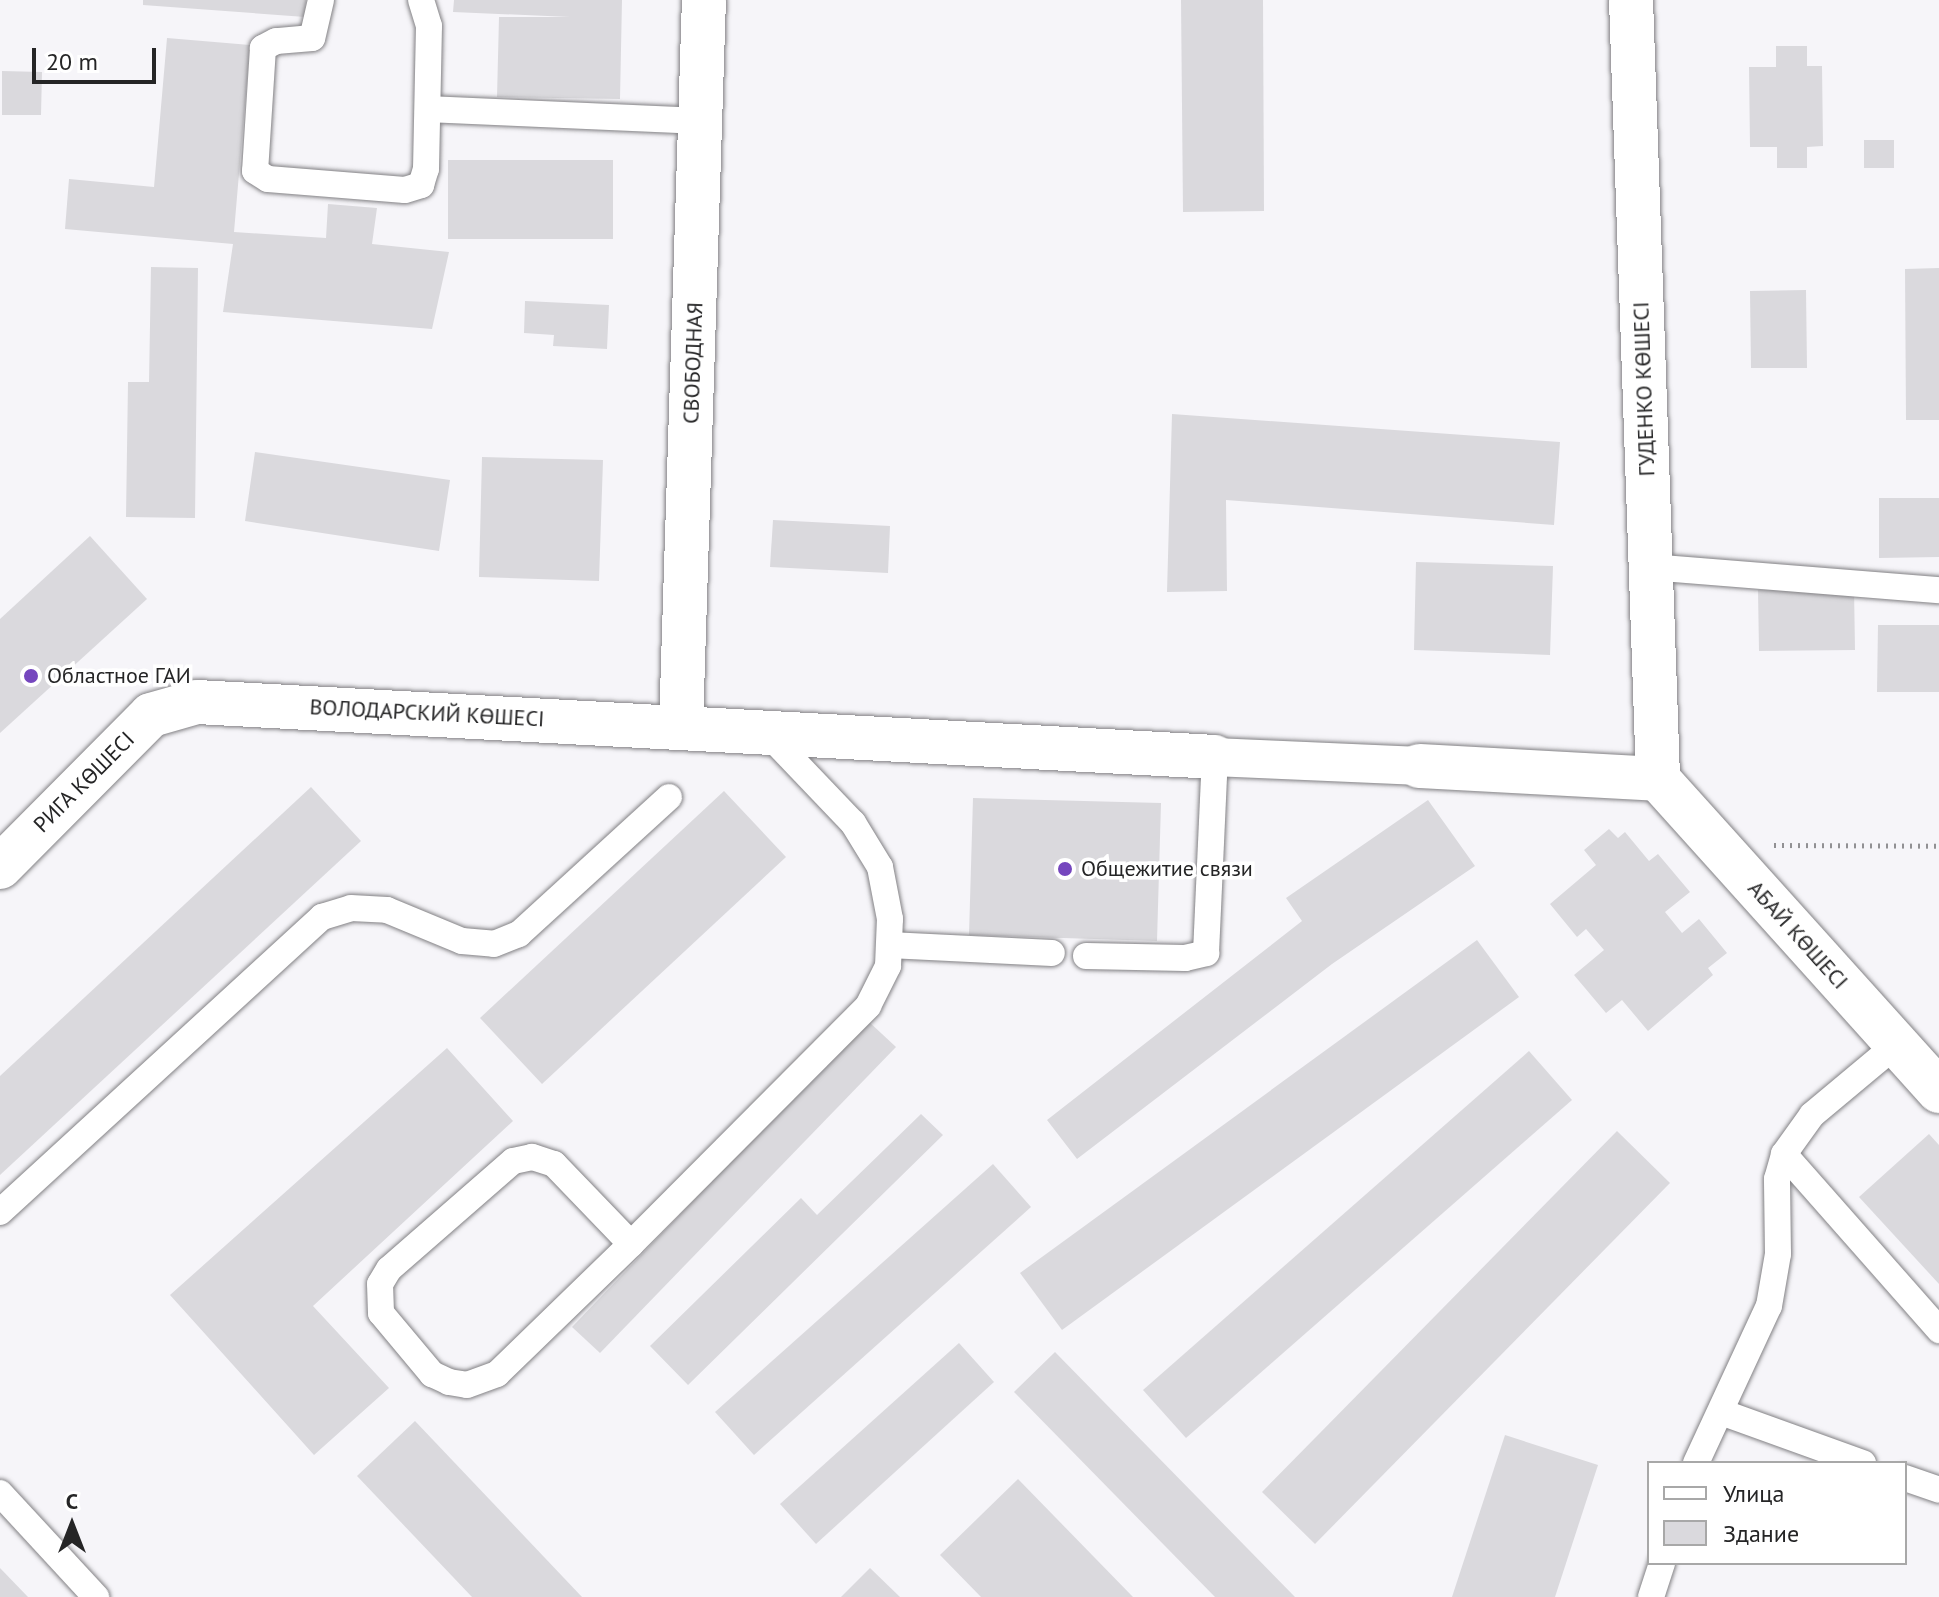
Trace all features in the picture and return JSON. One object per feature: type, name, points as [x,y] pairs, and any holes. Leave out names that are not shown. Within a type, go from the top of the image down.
[{"type":"street","name":"СВОБОДНАЯ","points":[[681,726],[704,0]]},
{"type":"street","name":"ГУДЕНКО КӨШЕСІ","points":[[1631,0],[1658,779]]},
{"type":"street","name":"ВОЛОДАРСКИЙ КӨШЕСІ","points":[[173,705],[223,702],[1215,757]]},
{"type":"street","name":"РИГА КӨШЕСІ","points":[[0,867],[143,723],[173,705]]},
{"type":"street","points":[[1215,757],[1658,779]]},
{"type":"street","name":"АБАЙ КӨШЕСІ","points":[[1658,779],[1939,1091]]},
{"type":"lane","points":[[321,0],[312,38],[276,41],[263,48],[255,171],[268,179],[415,190],[425,178],[428,109],[429,26],[421,0]]},
{"type":"lane","points":[[428,109],[700,121]]},
{"type":"lane","points":[[1650,567],[1939,590]]},
{"type":"lane","points":[[631,1244],[554,1164],[532,1157],[513,1161],[389,1269],[380,1284],[381,1313],[432,1374],[467,1385],[497,1374],[631,1244],[868,1006],[882,984],[889,945],[886,891],[868,844],[765,731]]},
{"type":"lane","points":[[1086,956],[1185,958],[1206,953],[1215,757]]},
{"type":"lane","points":[[0,1212],[322,917],[351,908],[387,910],[462,941],[494,944],[519,934],[669,797]]},
{"type":"lane","points":[[889,945],[1052,953]]},
{"type":"lane","points":[[1697,1461],[1769,1306],[1778,1254],[1777,1179],[1784,1154],[1812,1115],[1897,1044]]},
{"type":"lane","points":[[1784,1154],[1939,1330]]},
{"type":"lane","points":[[1721,1412],[1857,1461]]},
{"type":"lane","points":[[1907,1479],[1939,1490]]},
{"type":"lane","points":[[0,1493],[96,1597]]},
{"type":"lane","points":[[1651,1597],[1661,1565]]},
{"type":"path","points":[[1717,845],[1939,846]]},
{"type":"building","points":[[143,0],[306,0],[305,17],[143,5]]},
{"type":"building","points":[[454,0],[622,0],[620,99],[497,97],[499,17],[570,17],[453,12]]},
{"type":"building","points":[[1181,0],[1263,0],[1264,211],[1183,212]]},
{"type":"building","points":[[167,38],[250,45],[234,232],[326,238],[328,204],[377,208],[372,244],[449,252],[432,329],[223,312],[233,244],[65,229],[69,179],[154,187]]},
{"type":"building","points":[[1776,46],[1807,46],[1807,66],[1822,66],[1823,146],[1807,147],[1807,168],[1777,168],[1777,147],[1750,147],[1749,67],[1776,67]]},
{"type":"building","points":[[2,71],[42,72],[41,115],[2,115]]},
{"type":"building","points":[[1864,140],[1894,140],[1894,168],[1864,168]]},
{"type":"building","points":[[448,160],[613,160],[613,239],[448,239]]},
{"type":"building","points":[[151,267],[198,268],[195,518],[126,517],[128,382],[149,382]]},
{"type":"building","points":[[1939,268],[1939,420],[1906,420],[1905,269]]},
{"type":"building","points":[[1806,290],[1807,368],[1751,368],[1750,291]]},
{"type":"building","points":[[525,301],[609,305],[607,349],[553,346],[554,335],[524,333]]},
{"type":"building","points":[[1172,414],[1560,442],[1554,525],[1226,500],[1227,591],[1167,592]]},
{"type":"building","points":[[255,452],[450,480],[439,551],[245,521]]},
{"type":"building","points":[[482,457],[603,460],[599,581],[479,577]]},
{"type":"building","points":[[1879,498],[1939,498],[1939,557],[1879,558]]},
{"type":"building","points":[[773,520],[890,526],[888,573],[770,567]]},
{"type":"building","name":"Областное ГАИ","points":[[90,536],[147,599],[0,733],[0,619]]},
{"type":"building","points":[[1416,562],[1553,566],[1550,655],[1414,650]]},
{"type":"building","points":[[1854,589],[1855,650],[1759,651],[1758,590]]},
{"type":"building","points":[[1878,625],[1939,625],[1939,692],[1877,692]]},
{"type":"building","points":[[311,787],[361,841],[0,1175],[0,1076]]},
{"type":"building","points":[[724,791],[786,857],[542,1084],[480,1018]]},
{"type":"building","name":"Общежитие связи","points":[[973,798],[1161,803],[1157,941],[969,935]]},
{"type":"building","points":[[1428,800],[1475,866],[1332,964],[1077,1159],[1047,1120],[1302,921],[1286,898]]},
{"type":"building","points":[[1609,829],[1618,838],[1625,832],[1649,861],[1658,854],[1690,892],[1665,912],[1682,933],[1699,919],[1727,953],[1708,968],[1713,975],[1648,1031],[1622,1000],[1606,1013],[1574,975],[1604,950],[1586,929],[1577,937],[1550,904],[1596,865],[1584,850]]},
{"type":"building","points":[[1477,940],[1519,997],[1062,1330],[1020,1273]]},
{"type":"building","points":[[867,1020],[896,1047],[600,1353],[572,1327]]},
{"type":"building","points":[[447,1048],[513,1121],[313,1306],[389,1388],[314,1455],[170,1295]]},
{"type":"building","points":[[1529,1051],[1572,1100],[1186,1438],[1143,1390]]},
{"type":"building","points":[[921,1114],[943,1135],[688,1385],[650,1346],[801,1198],[817,1215]]},
{"type":"building","points":[[1617,1131],[1670,1183],[1315,1544],[1262,1492]]},
{"type":"building","points":[[1929,1134],[1939,1145],[1939,1284],[1859,1197]]},
{"type":"building","points":[[993,1164],[1031,1207],[754,1455],[715,1412]]},
{"type":"building","points":[[959,1343],[994,1382],[816,1544],[780,1504]]},
{"type":"building","points":[[1055,1352],[1295,1597],[1215,1597],[1014,1392]]},
{"type":"building","points":[[415,1421],[582,1597],[472,1597],[357,1476]]},
{"type":"building","points":[[1505,1435],[1598,1465],[1555,1597],[1452,1597]]},
{"type":"building","points":[[1018,1479],[1133,1597],[981,1597],[940,1555]]},
{"type":"building","points":[[0,1568],[28,1597],[0,1597]]},
{"type":"building","points":[[870,1568],[900,1597],[841,1597]]},
{"type":"place","name":"Областное ГАИ","points":[[31,676]]},
{"type":"place","name":"Общежитие связи","points":[[1065,869]]}]
